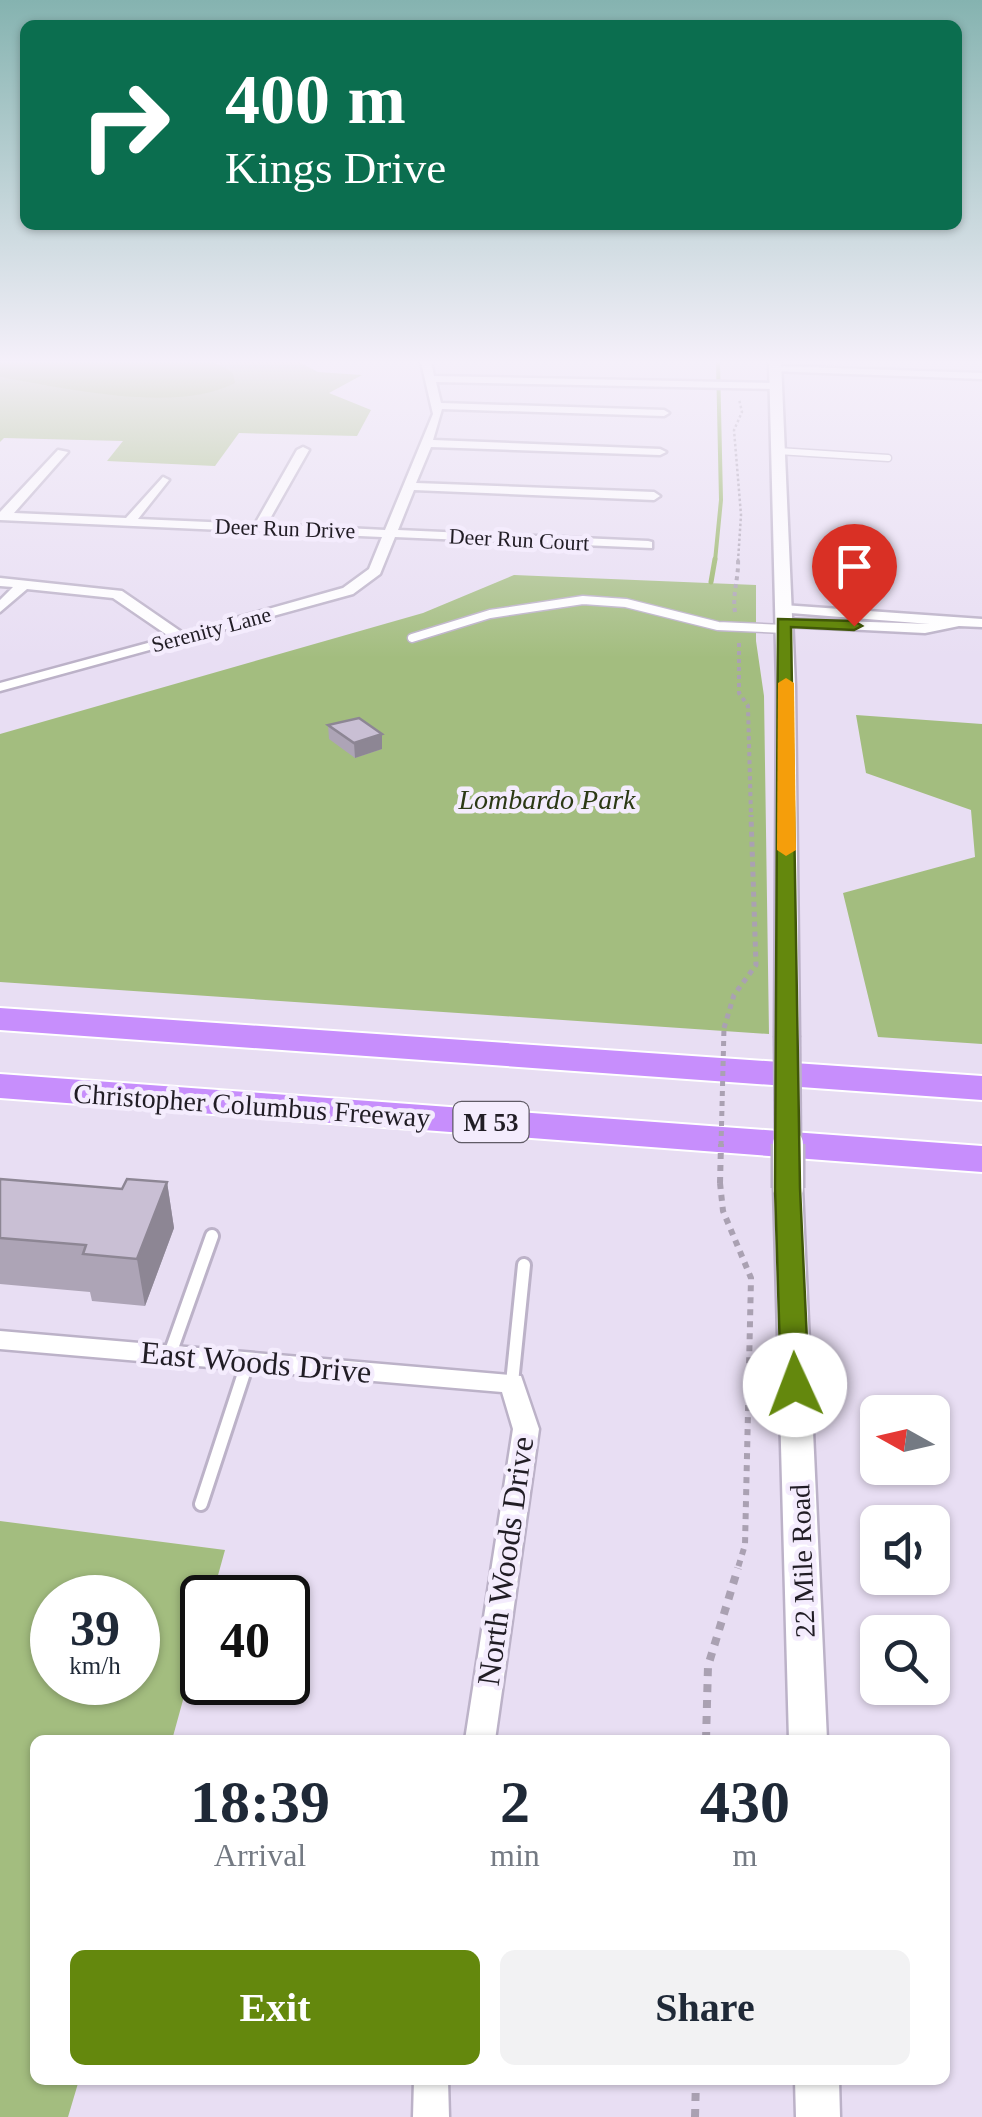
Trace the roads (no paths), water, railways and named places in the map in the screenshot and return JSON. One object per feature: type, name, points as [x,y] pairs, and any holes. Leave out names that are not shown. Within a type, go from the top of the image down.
[{"type":"highway","points":[[0,1019],[982,1088]]},
{"type":"highway","name":"Christopher Columbus Freeway","points":[[0,1086],[982,1159]]},
{"type":"street","points":[[2,516],[54,461]]},
{"type":"street","points":[[259,527],[297,461]]},
{"type":"street","name":"Serenity Lane","points":[[0,688],[348,591],[375,571],[419,461]]},
{"type":"street","name":"22 Mile Road","points":[[778,461],[784,620],[788,1188],[808,1735]]},
{"type":"street","points":[[130,521],[163,480]]},
{"type":"street","points":[[410,486],[654,496]]},
{"type":"street","name":"Deer Run Drive","points":[[2,516],[391,532]]},
{"type":"street","name":"Deer Run Court","points":[[391,532],[648,545]]},
{"type":"street","points":[[0,582],[117,594],[180,637]]},
{"type":"street","points":[[0,608],[26,583]]},
{"type":"street","points":[[784,620],[925,629],[959,622],[982,623]]},
{"type":"street","name":"East Woods Drive","points":[[0,1340],[512,1383]]},
{"type":"street","name":"North Woods Drive","points":[[481,1735],[526,1429],[512,1383]]},
{"type":"street","points":[[431,2085],[431,2117]]},
{"type":"street","points":[[818,2085],[818,2117]]},
{"type":"lane","points":[[412,638],[490,614],[583,600],[626,603],[738,626],[784,620]]},
{"type":"lane","points":[[170,1354],[212,1236]]},
{"type":"lane","points":[[512,1383],[524,1265]]},
{"type":"lane","points":[[201,1504],[248,1361]]},
{"type":"waterway","points":[[715,561],[720,461]]},
{"type":"waterway","points":[[711,582],[715,559]]},
{"type":"park label","name":"Lombardo Park","points":[[547,799]]}]
